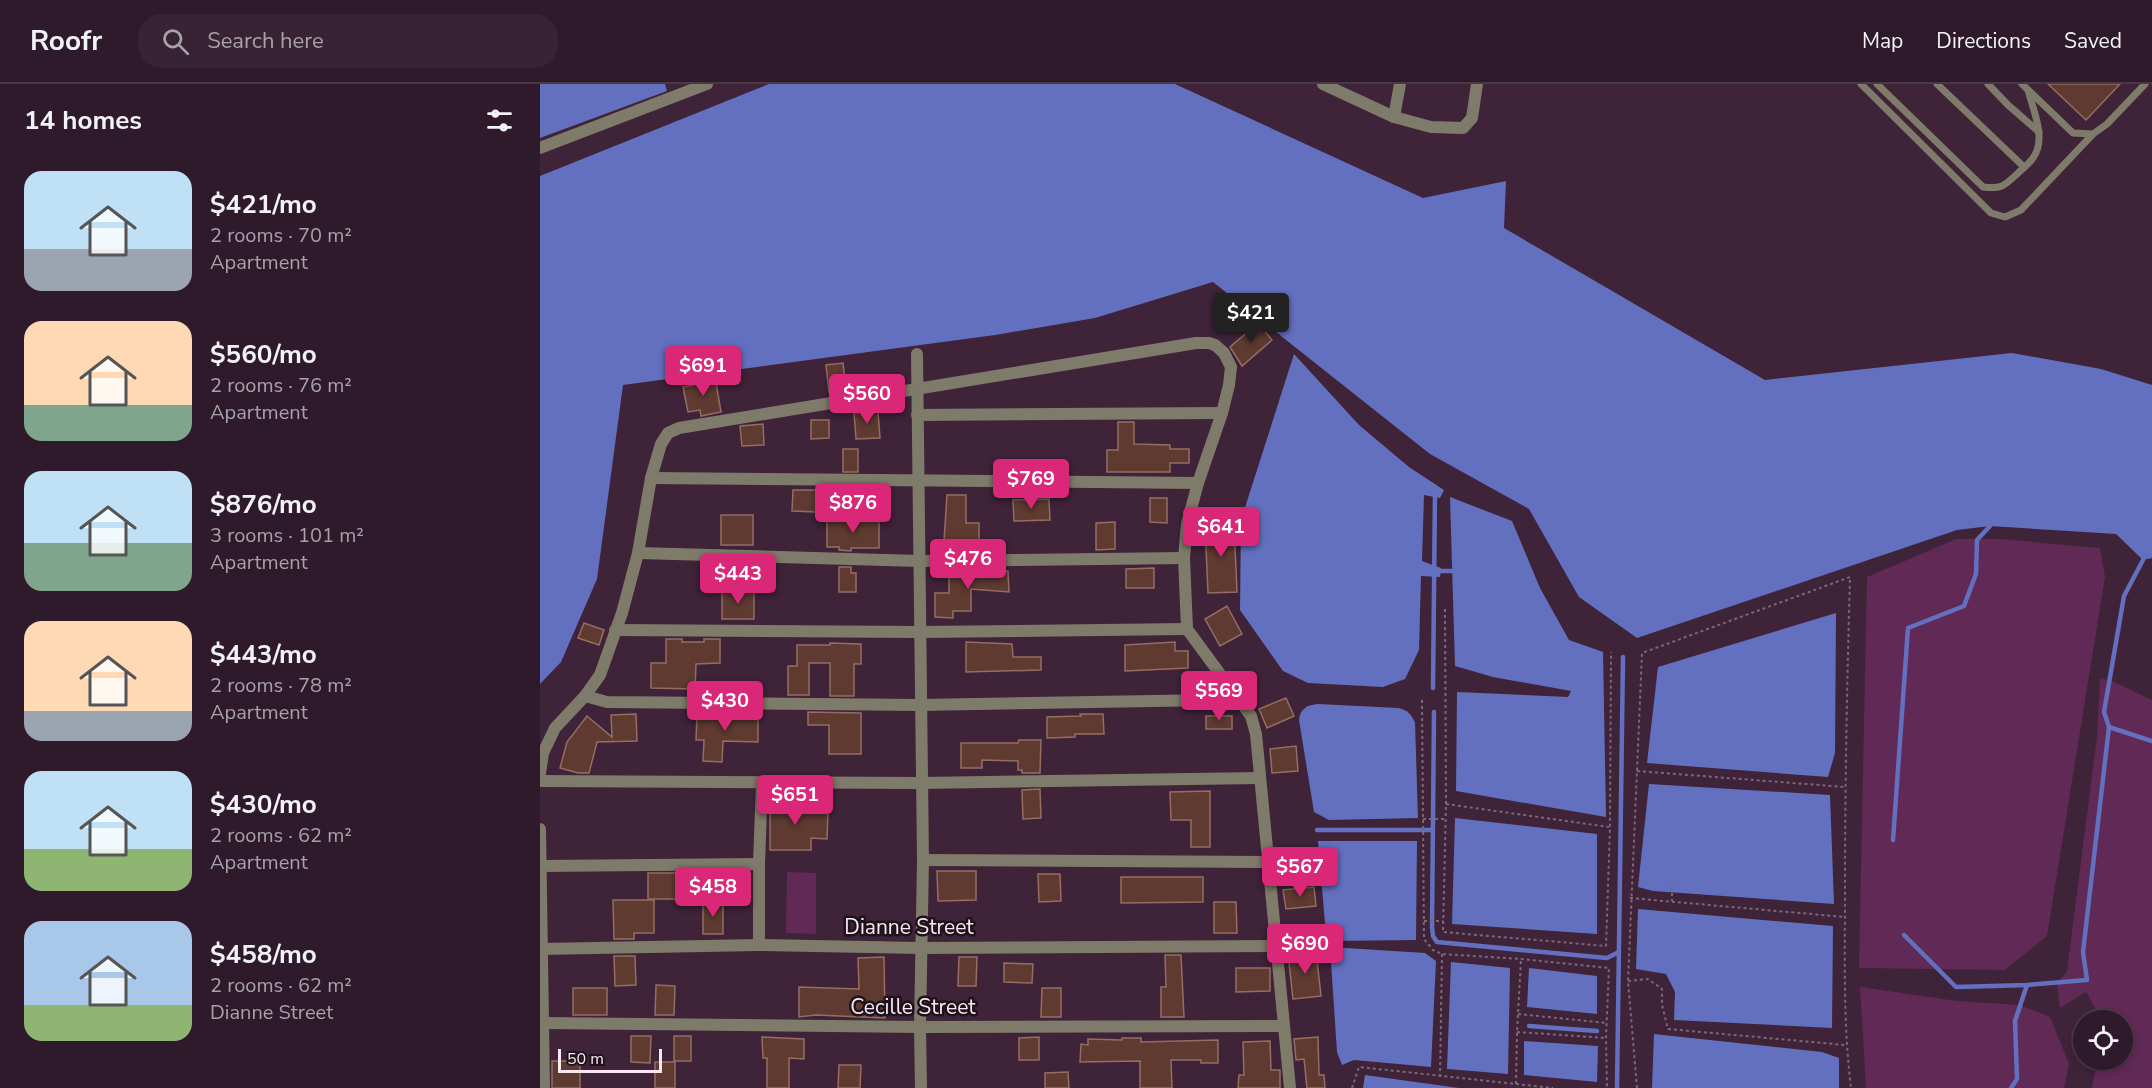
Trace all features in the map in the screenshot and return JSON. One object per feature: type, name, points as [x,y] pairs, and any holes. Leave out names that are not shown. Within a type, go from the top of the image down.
[{"type":"street","points":[[540,148],[707,84]]},
{"type":"street","points":[[1323,84],[1394,117],[1431,127],[1462,128],[1472,118],[1477,84]]},
{"type":"street","points":[[1394,117],[1400,84]]},
{"type":"street","points":[[540,773],[543,753],[555,728],[585,696],[600,675],[622,613],[638,553],[651,478],[663,439],[668,433],[679,428],[917,388],[1209,343],[1224,353],[1231,367],[1222,413],[1198,483],[1187,524],[1184,558],[1187,629],[1251,716],[1256,734],[1290,1088]]},
{"type":"street","points":[[917,354],[922,860],[921,1088]]},
{"type":"street","points":[[917,415],[1222,413]]},
{"type":"street","points":[[651,478],[1198,483]]},
{"type":"street","points":[[638,553],[920,561],[1184,558]]},
{"type":"street","points":[[615,630],[920,632],[1187,629]]},
{"type":"street","points":[[585,696],[607,702],[920,705],[1215,700],[1237,695]]},
{"type":"street","points":[[540,781],[921,783],[1260,778]]},
{"type":"street","points":[[759,945],[762,782]]},
{"type":"street","points":[[540,829],[544,1088]]},
{"type":"street","points":[[922,860],[1268,862]]},
{"type":"street","points":[[541,866],[759,864]]},
{"type":"street","name":"Dianne Street","points":[[541,949],[759,945],[920,948],[1277,946]]},
{"type":"street","name":"Cecille Street","points":[[543,1023],[920,1027],[1283,1026]]},
{"type":"lane","points":[[1861,84],[1990,213],[2006,217],[2021,210],[2093,134],[2107,124],[2145,84]]},
{"type":"lane","points":[[1877,84],[1983,187],[1996,189],[2005,185],[2034,158],[2039,132],[2028,90]]},
{"type":"lane","points":[[1937,84],[2024,167]]},
{"type":"lane","points":[[1988,84],[2039,132]]},
{"type":"lane","points":[[2022,84],[2073,133],[2093,134]]},
{"type":"path","points":[[1637,1088],[1628,981],[1642,653],[1850,577],[1845,788],[1845,1045],[1851,1088]]},
{"type":"path","points":[[1445,609],[1446,819],[1441,921],[1443,932],[1606,946],[1610,827],[1611,652]]},
{"type":"path","points":[[1422,700],[1425,821],[1424,939],[1433,950],[1442,954],[1521,958],[1609,968],[1606,1038],[1607,1088]]},
{"type":"path","points":[[1637,771],[1845,788]]},
{"type":"path","points":[[1446,804],[1610,827]]},
{"type":"path","points":[[1425,821],[1446,819]]},
{"type":"path","points":[[1672,875],[1672,901]]},
{"type":"path","points":[[1630,898],[1845,917]]},
{"type":"path","points":[[1424,921],[1441,921]]},
{"type":"path","points":[[1440,1077],[1442,954]]},
{"type":"path","points":[[1516,1084],[1516,1032],[1521,958]]},
{"type":"path","points":[[1628,981],[1648,979],[1662,989],[1662,1005],[1668,1029],[1845,1045]]},
{"type":"path","points":[[1518,1014],[1607,1023]]},
{"type":"path","points":[[1516,1032],[1606,1038]]},
{"type":"path","points":[[1352,1088],[1359,1067],[1553,1088]]},
{"type":"shaded area","points":[[1956,539],[2000,539],[2100,548],[2105,577],[2047,936],[2005,970],[1859,968],[1867,577]]},
{"type":"shaded area","points":[[2100,679],[2110,680],[2152,700],[2152,1088],[2092,1088],[2096,1070],[2133,1070],[2133,1010],[2096,1010],[2086,992],[2060,1008],[2057,983],[2067,971],[2097,737]]},
{"type":"shaded area","points":[[787,872],[816,873],[816,934],[786,933]]},
{"type":"shaded area","points":[[1860,987],[1957,1001],[2020,1005],[2050,1017],[2069,1064],[2064,1088],[1866,1088]]},
{"type":"water","points":[[540,84],[665,84],[667,91],[540,138]]},
{"type":"water","points":[[769,84],[1175,84],[1423,198],[1506,181],[1504,228],[1765,380],[2012,353],[2101,369],[2152,385],[2152,558],[2143,560],[2116,534],[1990,526],[1957,530],[1637,638],[1579,597],[1529,509],[1430,454],[1213,282],[1095,318],[995,335],[623,385],[597,579],[561,662],[540,684],[540,176]]},
{"type":"water","points":[[1294,354],[1359,425],[1409,467],[1444,490],[1440,498],[1424,495],[1422,561],[1441,568],[1440,577],[1421,576],[1419,650],[1405,679],[1383,687],[1308,683],[1283,671],[1240,610],[1241,520]]},
{"type":"water","points":[[1450,497],[1512,521],[1540,588],[1569,640],[1603,652],[1606,817],[1456,791],[1457,692],[1568,697],[1571,691],[1493,677],[1455,666]]},
{"type":"water","points":[[1836,613],[1835,753],[1828,777],[1647,763],[1658,667]]},
{"type":"water","points":[[1318,704],[1398,708],[1407,711],[1415,723],[1418,818],[1329,820],[1314,812],[1299,720],[1305,708]]},
{"type":"water","points":[[1649,784],[1830,795],[1834,904],[1653,891],[1638,887]]},
{"type":"water","points":[[1455,818],[1597,834],[1597,934],[1452,924]]},
{"type":"water","points":[[1318,841],[1417,841],[1416,940],[1331,941],[1325,923]]},
{"type":"water","points":[[1638,909],[1833,926],[1832,1028],[1674,1020],[1675,992],[1666,974],[1636,969]]},
{"type":"water","points":[[1330,947],[1425,953],[1436,961],[1431,1067],[1354,1060],[1342,1065],[1337,1052]]},
{"type":"water","points":[[1451,962],[1510,968],[1508,1074],[1447,1069]]},
{"type":"water","points":[[1529,968],[1597,976],[1597,1014],[1527,1007]]},
{"type":"water","points":[[1654,1034],[1822,1052],[1839,1058],[1839,1088],[1652,1088]]},
{"type":"water","points":[[1524,1041],[1598,1046],[1597,1082],[1524,1075]]},
{"type":"water","points":[[1365,1075],[1459,1088],[1363,1088]]},
{"type":"building","points":[[2048,84],[2120,84],[2086,120]]},
{"type":"building","points":[[1258,323],[1272,340],[1242,366],[1230,347]]},
{"type":"building","points":[[843,363],[846,390],[829,392],[826,365]]},
{"type":"building","points":[[715,377],[721,412],[701,416],[700,410],[688,412],[683,387],[698,384],[697,380]]},
{"type":"building","points":[[878,412],[880,438],[856,439],[854,413]]},
{"type":"building","points":[[811,420],[829,420],[829,438],[811,439]]},
{"type":"building","points":[[1118,422],[1134,422],[1134,444],[1170,445],[1170,449],[1189,449],[1189,463],[1170,463],[1170,472],[1107,472],[1107,450],[1118,450]]},
{"type":"building","points":[[763,424],[764,445],[742,446],[740,426]]},
{"type":"building","points":[[843,449],[858,449],[858,472],[843,472]]},
{"type":"building","points":[[793,490],[817,490],[816,512],[792,511]]},
{"type":"building","points":[[947,495],[966,495],[966,523],[979,523],[979,547],[962,546],[962,541],[944,541]]},
{"type":"building","points":[[1150,498],[1167,498],[1167,523],[1150,522]]},
{"type":"building","points":[[1049,499],[1050,520],[1014,521],[1013,500]]},
{"type":"building","points":[[721,515],[753,515],[753,545],[721,545]]},
{"type":"building","points":[[827,519],[879,519],[879,548],[851,548],[851,551],[839,550],[839,547],[827,547]]},
{"type":"building","points":[[1115,522],[1115,549],[1096,550],[1096,523]]},
{"type":"building","points":[[1234,523],[1237,592],[1208,593],[1205,525]]},
{"type":"building","points":[[839,567],[851,567],[851,573],[856,573],[856,592],[839,592]]},
{"type":"building","points":[[1154,568],[1154,588],[1126,588],[1126,569]]},
{"type":"building","points":[[949,570],[1008,571],[1009,592],[971,589],[971,611],[953,611],[953,618],[935,617],[935,593],[949,593]]},
{"type":"building","points":[[722,591],[754,591],[754,619],[722,619]]},
{"type":"building","points":[[1227,606],[1242,634],[1220,646],[1205,619]]},
{"type":"building","points":[[584,623],[604,630],[599,645],[578,638]]},
{"type":"building","points":[[666,639],[704,642],[704,639],[720,639],[720,663],[696,664],[695,689],[651,688],[651,663],[666,663]]},
{"type":"building","points":[[966,642],[1012,644],[1013,657],[1041,657],[1041,670],[966,672]]},
{"type":"building","points":[[1175,642],[1175,651],[1188,651],[1188,668],[1125,671],[1125,645]]},
{"type":"building","points":[[830,643],[861,644],[861,664],[854,664],[854,696],[830,696],[830,663],[809,663],[809,695],[788,695],[788,666],[797,666],[797,645],[830,645]]},
{"type":"building","points":[[1286,698],[1294,716],[1267,728],[1259,709]]},
{"type":"building","points":[[808,712],[861,713],[861,754],[829,754],[829,725],[808,725]]},
{"type":"building","points":[[636,714],[637,741],[597,742],[589,773],[578,773],[560,768],[567,742],[587,716],[612,737],[611,715]]},
{"type":"building","points":[[697,714],[758,715],[758,742],[723,741],[722,762],[703,761],[704,740],[696,740]]},
{"type":"building","points":[[1080,714],[1103,714],[1104,734],[1075,734],[1075,737],[1047,738],[1047,717],[1081,716]]},
{"type":"building","points":[[1206,716],[1232,716],[1232,729],[1206,729]]},
{"type":"building","points":[[1019,740],[1041,740],[1040,773],[1022,773],[1022,770],[1018,770],[1018,761],[982,760],[982,768],[961,768],[961,743],[1018,743]]},
{"type":"building","points":[[1296,746],[1298,771],[1272,773],[1270,749]]},
{"type":"building","points":[[1040,789],[1041,818],[1023,819],[1022,790]]},
{"type":"building","points":[[1210,791],[1210,847],[1191,847],[1191,820],[1171,820],[1170,792]]},
{"type":"building","points":[[770,799],[784,799],[784,803],[811,803],[811,812],[828,812],[827,839],[811,838],[811,850],[770,850]]},
{"type":"building","points":[[937,871],[976,871],[976,900],[938,901]]},
{"type":"building","points":[[749,872],[750,897],[719,897],[719,873]]},
{"type":"building","points":[[648,873],[676,873],[676,899],[648,899]]},
{"type":"building","points":[[1038,874],[1060,874],[1061,901],[1039,902]]},
{"type":"building","points":[[1121,877],[1203,877],[1203,902],[1121,903]]},
{"type":"building","points":[[1314,887],[1316,906],[1286,909],[1283,890]]},
{"type":"building","points":[[613,900],[654,900],[654,933],[634,933],[634,939],[614,939]]},
{"type":"building","points":[[1214,902],[1236,902],[1237,933],[1214,933]]},
{"type":"building","points":[[703,903],[723,903],[723,934],[703,934]]},
{"type":"building","points":[[1316,951],[1321,996],[1293,999],[1288,954]]},
{"type":"building","points":[[1165,955],[1181,955],[1184,1017],[1161,1017],[1161,987],[1166,987]]},
{"type":"building","points":[[614,956],[635,956],[636,985],[615,986]]},
{"type":"building","points":[[884,957],[885,1018],[816,1015],[799,1017],[799,987],[859,989],[858,958]]},
{"type":"building","points":[[959,957],[977,957],[976,986],[958,986]]},
{"type":"building","points":[[1004,963],[1033,964],[1032,983],[1004,982]]},
{"type":"building","points":[[1236,968],[1270,968],[1270,991],[1236,992]]},
{"type":"building","points":[[656,985],[675,986],[674,1015],[655,1015]]},
{"type":"building","points":[[573,988],[607,988],[607,1015],[573,1015]]},
{"type":"building","points":[[1042,988],[1061,988],[1061,1017],[1041,1017]]},
{"type":"building","points":[[631,1036],[651,1036],[650,1063],[631,1062]]},
{"type":"building","points":[[674,1036],[691,1036],[691,1061],[674,1061]]},
{"type":"building","points":[[762,1037],[804,1039],[804,1059],[789,1058],[789,1088],[767,1088],[767,1058],[763,1058]]},
{"type":"building","points":[[1039,1037],[1039,1060],[1019,1060],[1019,1038]]},
{"type":"building","points":[[1318,1037],[1319,1075],[1324,1075],[1325,1088],[1307,1088],[1304,1059],[1296,1060],[1294,1039]]},
{"type":"building","points":[[1122,1038],[1141,1038],[1141,1042],[1218,1040],[1218,1063],[1201,1063],[1201,1060],[1171,1060],[1172,1088],[1140,1088],[1140,1061],[1080,1062],[1081,1044],[1088,1045],[1088,1039],[1122,1040]]},
{"type":"building","points":[[1270,1041],[1271,1070],[1280,1070],[1280,1088],[1238,1088],[1239,1075],[1244,1075],[1243,1042]]},
{"type":"building","points":[[552,1061],[580,1061],[580,1088],[552,1088]]},
{"type":"building","points":[[655,1062],[675,1062],[675,1088],[655,1088]]},
{"type":"building","points":[[839,1065],[861,1065],[860,1088],[838,1088]]},
{"type":"building","points":[[1068,1072],[1069,1088],[1045,1088],[1045,1073]]},
{"type":"waterway","points":[[1433,688],[1435,492]]},
{"type":"waterway","points":[[1893,840],[1908,628],[1964,606],[1976,574],[1977,540],[1990,526]]},
{"type":"waterway","points":[[2143,560],[2124,596],[2104,712],[2109,727],[2152,741]]},
{"type":"waterway","points":[[1437,571],[1452,571]]},
{"type":"waterway","points":[[1617,1088],[1623,657]]},
{"type":"waterway","points":[[1434,712],[1432,927],[1433,936],[1437,942],[1607,958],[1619,952]]},
{"type":"waterway","points":[[1904,935],[1956,987],[2087,980],[2083,952],[2109,727]]},
{"type":"waterway","points":[[1317,830],[1433,830]]},
{"type":"waterway","points":[[2011,1088],[2017,1079],[2015,1021],[2027,985]]},
{"type":"waterway","points":[[1529,1026],[1597,1031]]}]
